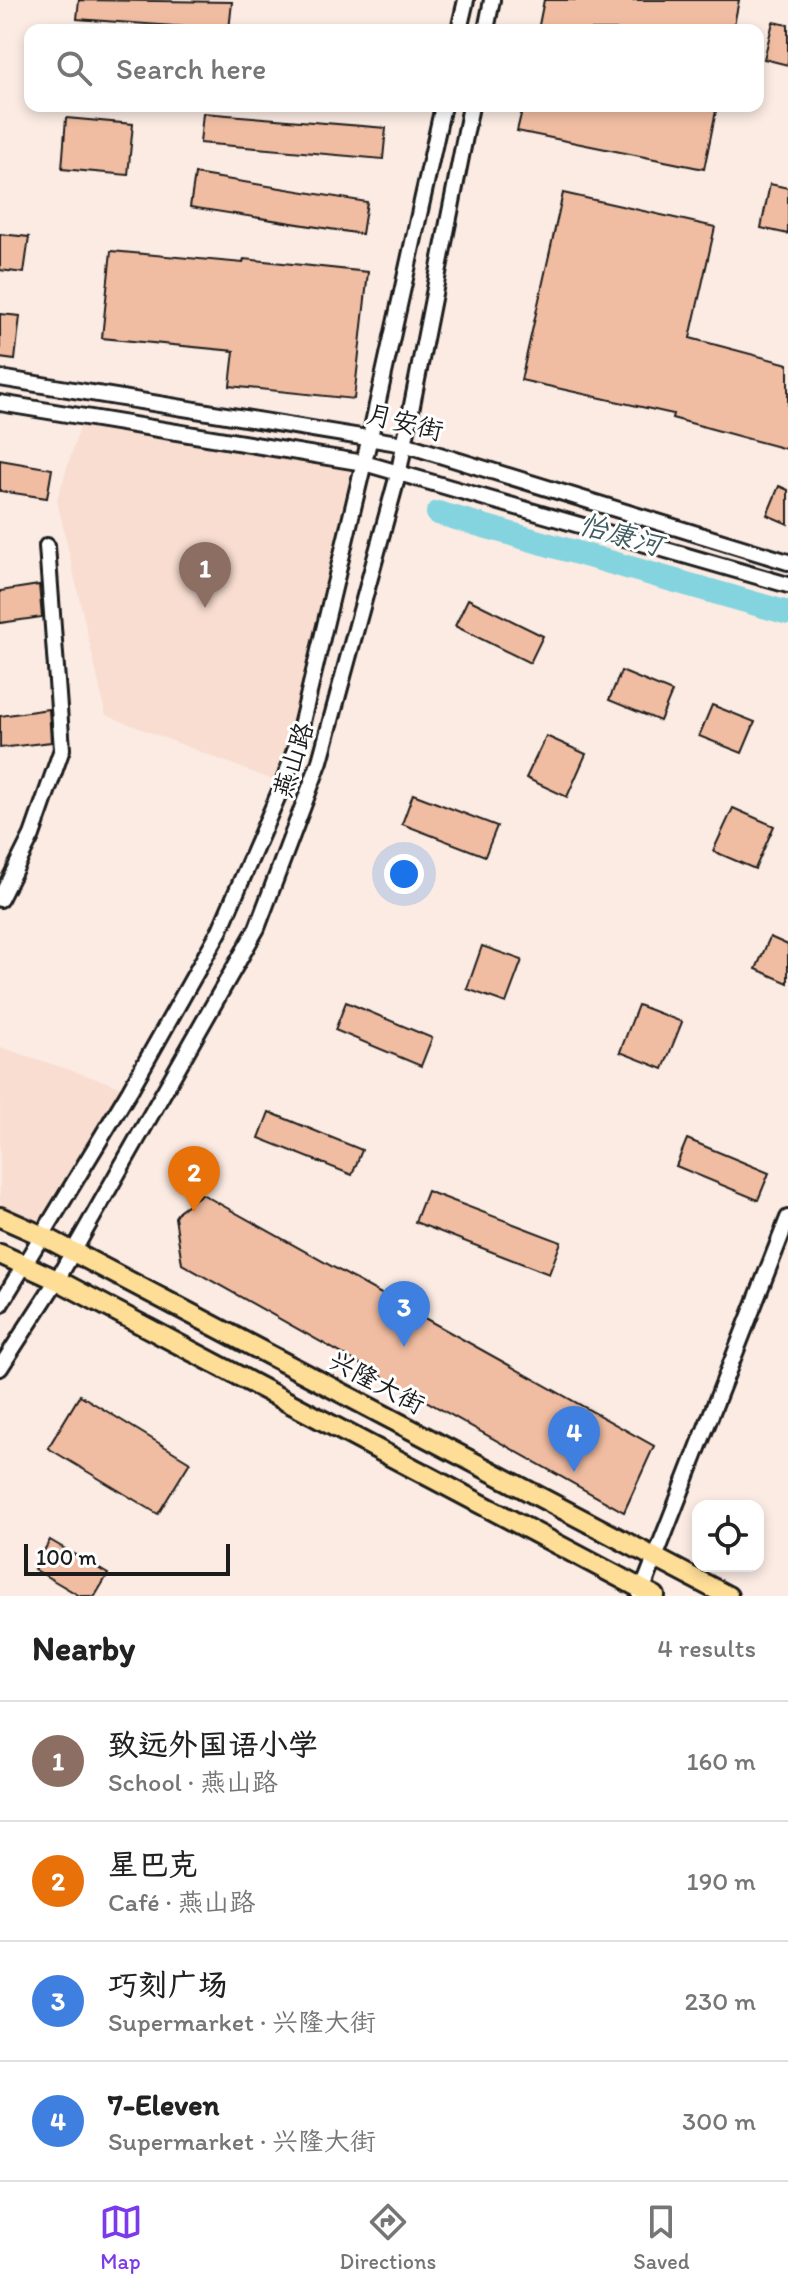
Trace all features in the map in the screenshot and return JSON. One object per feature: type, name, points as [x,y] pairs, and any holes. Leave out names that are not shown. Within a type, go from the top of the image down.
[{"type":"main road","name":"兴隆大街","points":[[0,1217],[43,1236],[728,1596]]},
{"type":"main road","points":[[0,1254],[57,1280],[646,1594]]},
{"type":"street","points":[[460,24],[466,0]]},
{"type":"street","points":[[487,24],[492,0]]},
{"type":"street","name":"燕山路","points":[[0,1305],[130,1090],[220,930],[283,784],[296,747],[364,463],[442,112]]},
{"type":"street","name":"燕山路","points":[[0,1368],[57,1280],[257,928],[320,761],[399,471],[470,112]]},
{"type":"street","name":"月安街","points":[[0,378],[404,444],[788,562]]},
{"type":"street","points":[[0,403],[399,471],[788,585]]},
{"type":"street","points":[[0,899],[32,835],[62,749],[47,546]]},
{"type":"street","points":[[646,1594],[655,1558],[788,1218]]},
{"type":"shaded area","points":[[83,417],[364,463],[283,784],[106,715],[57,500]]},
{"type":"shaded area","points":[[0,1047],[130,1090],[43,1236],[0,1217]]},
{"type":"building","points":[[79,0],[232,2],[230,24],[146,24],[77,19]]},
{"type":"building","points":[[544,0],[739,0],[734,24],[539,24]]},
{"type":"building","points":[[773,22],[788,25],[788,65],[764,59]]},
{"type":"building","points":[[522,112],[716,112],[704,169],[517,131]]},
{"type":"building","points":[[203,113],[386,128],[383,159],[200,143]]},
{"type":"building","points":[[66,118],[133,124],[128,175],[62,169]]},
{"type":"building","points":[[195,174],[367,202],[362,234],[190,207]]},
{"type":"building","points":[[770,184],[788,188],[788,234],[761,228]]},
{"type":"building","points":[[563,193],[715,227],[690,338],[788,364],[786,449],[672,418],[673,414],[521,380]]},
{"type":"building","points":[[0,234],[29,237],[24,273],[0,270]]},
{"type":"building","points":[[111,251],[243,263],[244,259],[368,272],[354,399],[230,386],[234,351],[102,338]]},
{"type":"building","points":[[0,314],[20,316],[15,360],[0,358]]},
{"type":"building","points":[[0,460],[52,469],[47,498],[0,491]]},
{"type":"building","points":[[779,486],[788,490],[788,524],[767,515]]},
{"type":"building","points":[[39,585],[42,617],[0,623],[0,591]]},
{"type":"building","points":[[468,599],[543,636],[530,663],[455,626]]},
{"type":"building","points":[[621,671],[672,692],[660,721],[609,700]]},
{"type":"building","points":[[712,705],[755,722],[742,753],[699,736]]},
{"type":"building","points":[[49,709],[51,742],[0,748],[0,716]]},
{"type":"building","points":[[546,736],[586,754],[567,797],[526,778]]},
{"type":"building","points":[[413,794],[497,826],[485,856],[402,824]]},
{"type":"building","points":[[733,808],[774,826],[755,869],[713,851]]},
{"type":"building","points":[[770,937],[788,945],[788,983],[756,969]]},
{"type":"building","points":[[482,946],[522,960],[506,1003],[467,989]]},
{"type":"building","points":[[346,1002],[432,1038],[421,1066],[335,1030]]},
{"type":"building","points":[[638,1005],[682,1022],[663,1069],[620,1052]]},
{"type":"building","points":[[269,1112],[362,1150],[352,1175],[259,1138]]},
{"type":"building","points":[[687,1139],[769,1173],[758,1200],[676,1166]]},
{"type":"building","points":[[427,1191],[561,1242],[549,1274],[415,1222]]},
{"type":"building","points":[[202,1194],[654,1446],[624,1512],[182,1264],[175,1217]]},
{"type":"building","points":[[80,1395],[190,1462],[158,1514],[48,1448]]},
{"type":"building","points":[[50,1540],[108,1574],[95,1596],[80,1596],[34,1569]]},
{"type":"waterway","name":"怡康河","points":[[438,513],[788,613]]},
{"type":"place","name":"致远外国语小学","points":[[205,608]]},
{"type":"place","name":"星巴克","points":[[194,1212]]},
{"type":"place","name":"巧刻广场","points":[[404,1347]]},
{"type":"place","name":"7-Eleven","points":[[574,1472]]}]
